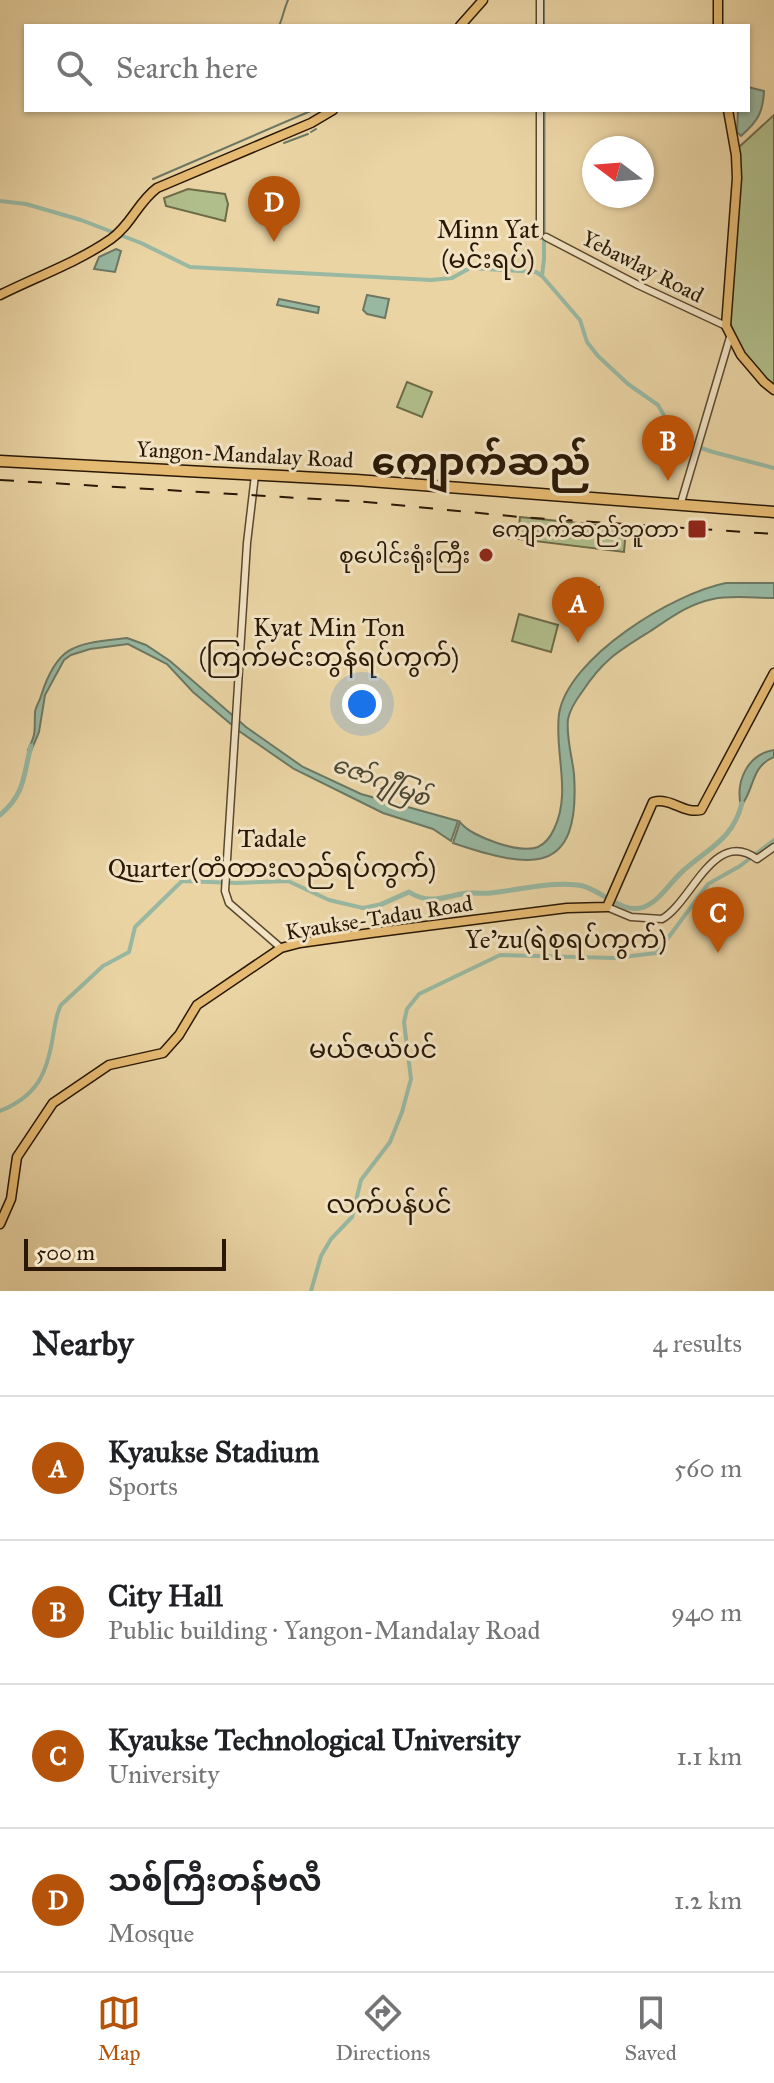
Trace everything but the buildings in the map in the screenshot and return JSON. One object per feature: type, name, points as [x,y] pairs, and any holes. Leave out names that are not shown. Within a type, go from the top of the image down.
[{"type":"highway","name":"Yangon-Mandalay Road","points":[[0,461],[465,487],[774,512]]},
{"type":"main road","points":[[462,24],[483,0]]},
{"type":"main road","points":[[718,0],[718,24]]},
{"type":"main road","points":[[0,295],[111,239],[142,201],[157,188],[311,123],[330,112]]},
{"type":"main road","points":[[728,112],[737,178],[726,326],[749,365],[774,390]]},
{"type":"main road","points":[[611,901],[653,802],[669,801],[690,811],[701,810],[774,673]]},
{"type":"main road","name":"Kyaukse-Tadau Road","points":[[0,1224],[11,1199],[17,1157],[53,1103],[109,1065],[163,1053],[179,1035],[197,1005],[281,948],[298,943],[611,901]]},
{"type":"street","points":[[540,0],[540,24]]},
{"type":"street","name":"Yebawlay Road","points":[[540,112],[543,236],[726,326]]},
{"type":"street","points":[[680,506],[730,337]]},
{"type":"street","points":[[255,475],[247,543],[225,889],[229,903],[281,948]]},
{"type":"street","points":[[611,901],[631,917],[662,919],[708,867],[725,853],[733,851],[757,859],[774,847]]},
{"type":"shaded area","points":[[750,88],[764,91],[758,116],[741,136],[737,132],[738,112],[750,112]]},
{"type":"shaded area","points":[[774,115],[774,387],[750,367],[729,321],[738,148]]},
{"type":"shaded area","points":[[188,189],[225,194],[228,204],[225,221],[166,206],[164,198]]},
{"type":"shaded area","points":[[116,249],[121,251],[115,272],[94,269],[99,257]]},
{"type":"shaded area","points":[[367,295],[389,299],[385,318],[363,310]]},
{"type":"shaded area","points":[[279,299],[319,307],[318,313],[277,305]]},
{"type":"shaded area","points":[[407,382],[432,392],[422,417],[397,407]]},
{"type":"shaded area","points":[[520,517],[626,528],[624,552],[518,539]]},
{"type":"shaded area","points":[[568,582],[599,587],[595,607],[564,602]]},
{"type":"shaded area","points":[[726,583],[774,583],[774,598],[720,598],[687,608],[611,658],[578,698],[568,719],[574,808],[569,832],[559,848],[545,857],[527,860],[505,858],[453,843],[460,822],[474,833],[508,846],[530,849],[546,841],[554,829],[562,801],[558,728],[559,714],[567,692],[602,650],[626,631],[679,600]]},
{"type":"shaded area","points":[[519,614],[558,625],[551,652],[512,641]]},
{"type":"shaded area","points":[[127,638],[146,645],[170,661],[246,727],[303,767],[361,794],[458,821],[451,841],[433,829],[383,813],[294,769],[239,731],[193,692],[167,664],[128,644],[90,649],[64,660],[45,695],[39,732],[31,751],[28,750],[34,735],[36,709],[55,665],[72,649]]},
{"type":"shaded area","points":[[774,750],[774,757],[761,766],[741,806],[740,787],[746,770],[757,757]]},
{"type":"waterway","points":[[280,24],[288,0]]},
{"type":"waterway","points":[[543,0],[543,24]]},
{"type":"waterway","points":[[153,179],[308,112]]},
{"type":"waterway","points":[[542,276],[544,112]]},
{"type":"waterway","points":[[311,132],[316,129]]},
{"type":"waterway","points":[[284,143],[308,134]]},
{"type":"waterway","points":[[0,201],[26,204],[81,220],[141,243],[190,267],[431,280],[452,278],[470,268],[536,272],[580,320],[587,342],[598,356],[628,384],[658,405],[681,438],[713,452],[774,468]]},
{"type":"waterway","name":"ဇော်ဂျီမြစ်","points":[[0,815],[19,791],[31,746]]},
{"type":"waterway","points":[[382,904],[409,892],[422,898],[435,899],[465,893],[573,884],[629,908],[644,907],[727,834],[742,803]]},
{"type":"waterway","points":[[311,1291],[321,1256],[331,1239],[352,1217],[361,1180],[390,1142],[402,1112],[411,1079],[404,1022],[407,1009],[419,994],[500,955],[614,958],[657,953],[708,884],[740,866],[774,840]]},
{"type":"waterway","points":[[0,1111],[23,1098],[38,1082],[51,1050],[61,1005],[103,966],[129,952],[135,927],[182,881],[288,881],[329,900],[363,908],[382,904]]},
{"type":"railway","points":[[0,480],[366,502],[520,517],[774,534]]},
{"type":"place","name":"သစ်ကြီးတန်ဗလီ","points":[[274,242]]},
{"type":"place","name":"City Hall","points":[[668,481]]},
{"type":"place","name":"ကျောက်ဆည်ဘူတာ","points":[[697,529]]},
{"type":"place","name":"စုပေါင်းရုံးကြီး","points":[[486,555]]},
{"type":"place","name":"Kyaukse Stadium","points":[[578,643]]},
{"type":"place","name":"Kyaukse Technological University","points":[[718,953]]},
{"type":"district","name":"Minn Yat (မင်းရပ်)","points":[[488,244]]},
{"type":"district","name":"ကျောက်ဆည်","points":[[481,462]]},
{"type":"district","name":"Kyat Min Ton (ကြက်မင်းတွန်ရပ်ကွက်)","points":[[329,642]]},
{"type":"district","name":"Tadale Quarter(တံတားလည်ရပ်ကွက်)","points":[[272,853]]},
{"type":"district","name":"Ye'zu(ရဲစုရပ်ကွက်)","points":[[566,939]]},
{"type":"district","name":"မယ်ဇယ်ပင်","points":[[373,1049]]},
{"type":"district","name":"လက်ပန်ပင်","points":[[389,1204]]}]
